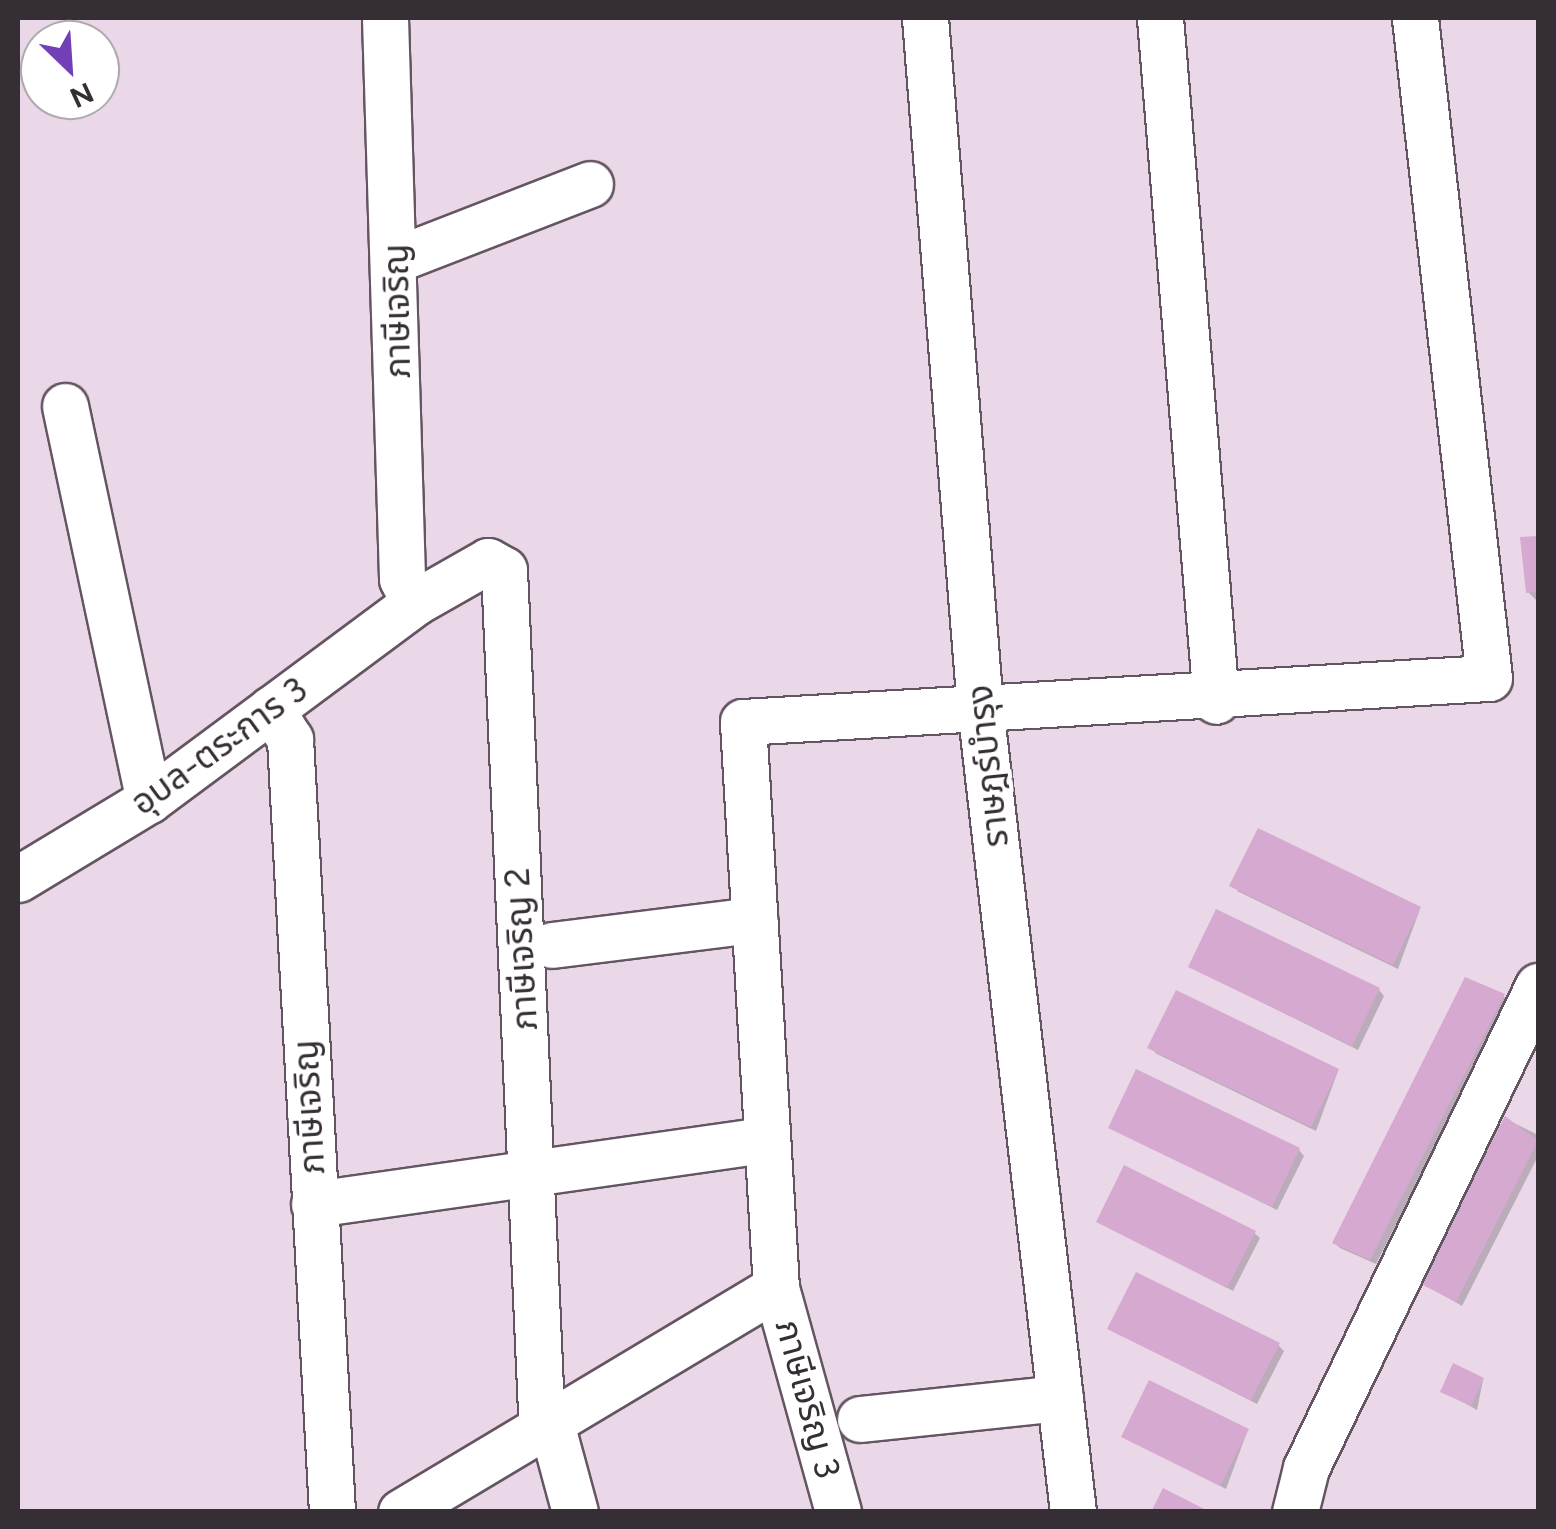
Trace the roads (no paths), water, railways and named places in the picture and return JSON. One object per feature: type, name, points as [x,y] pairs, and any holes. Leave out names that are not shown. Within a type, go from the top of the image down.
[{"type":"street","name":"ภาษีเจริญ","points":[[384,18],[397,259],[402,579],[414,602]]},
{"type":"street","name":"ราษฎร์บำรุง","points":[[925,18],[980,707],[1073,1512]]},
{"type":"street","points":[[1160,18],[1216,701]]},
{"type":"street","points":[[980,707],[1216,701],[1489,678],[1415,18]]},
{"type":"street","points":[[397,259],[590,184]]},
{"type":"street","points":[[65,406],[150,800]]},
{"type":"street","name":"ภาษีเจริญ 2","points":[[414,602],[488,560],[504,570],[547,1430],[575,1512]]},
{"type":"street","name":"อุบล-ตระการ 3","points":[[18,879],[150,800],[414,602]]},
{"type":"street","name":"ภาษีเจริญ 3","points":[[838,1512],[776,1288],[762,1140],[743,722],[980,707]]},
{"type":"street","name":"ภาษีเจริญ","points":[[270,709],[290,739],[332,1512]]},
{"type":"street","points":[[552,945],[754,920]]},
{"type":"street","points":[[1294,1512],[1306,1468],[1522,1059],[1538,986]]},
{"type":"street","points":[[314,1204],[532,1168],[762,1140]]},
{"type":"street","points":[[401,1512],[547,1430],[776,1288]]},
{"type":"street","points":[[860,1420],[1060,1398]]}]
